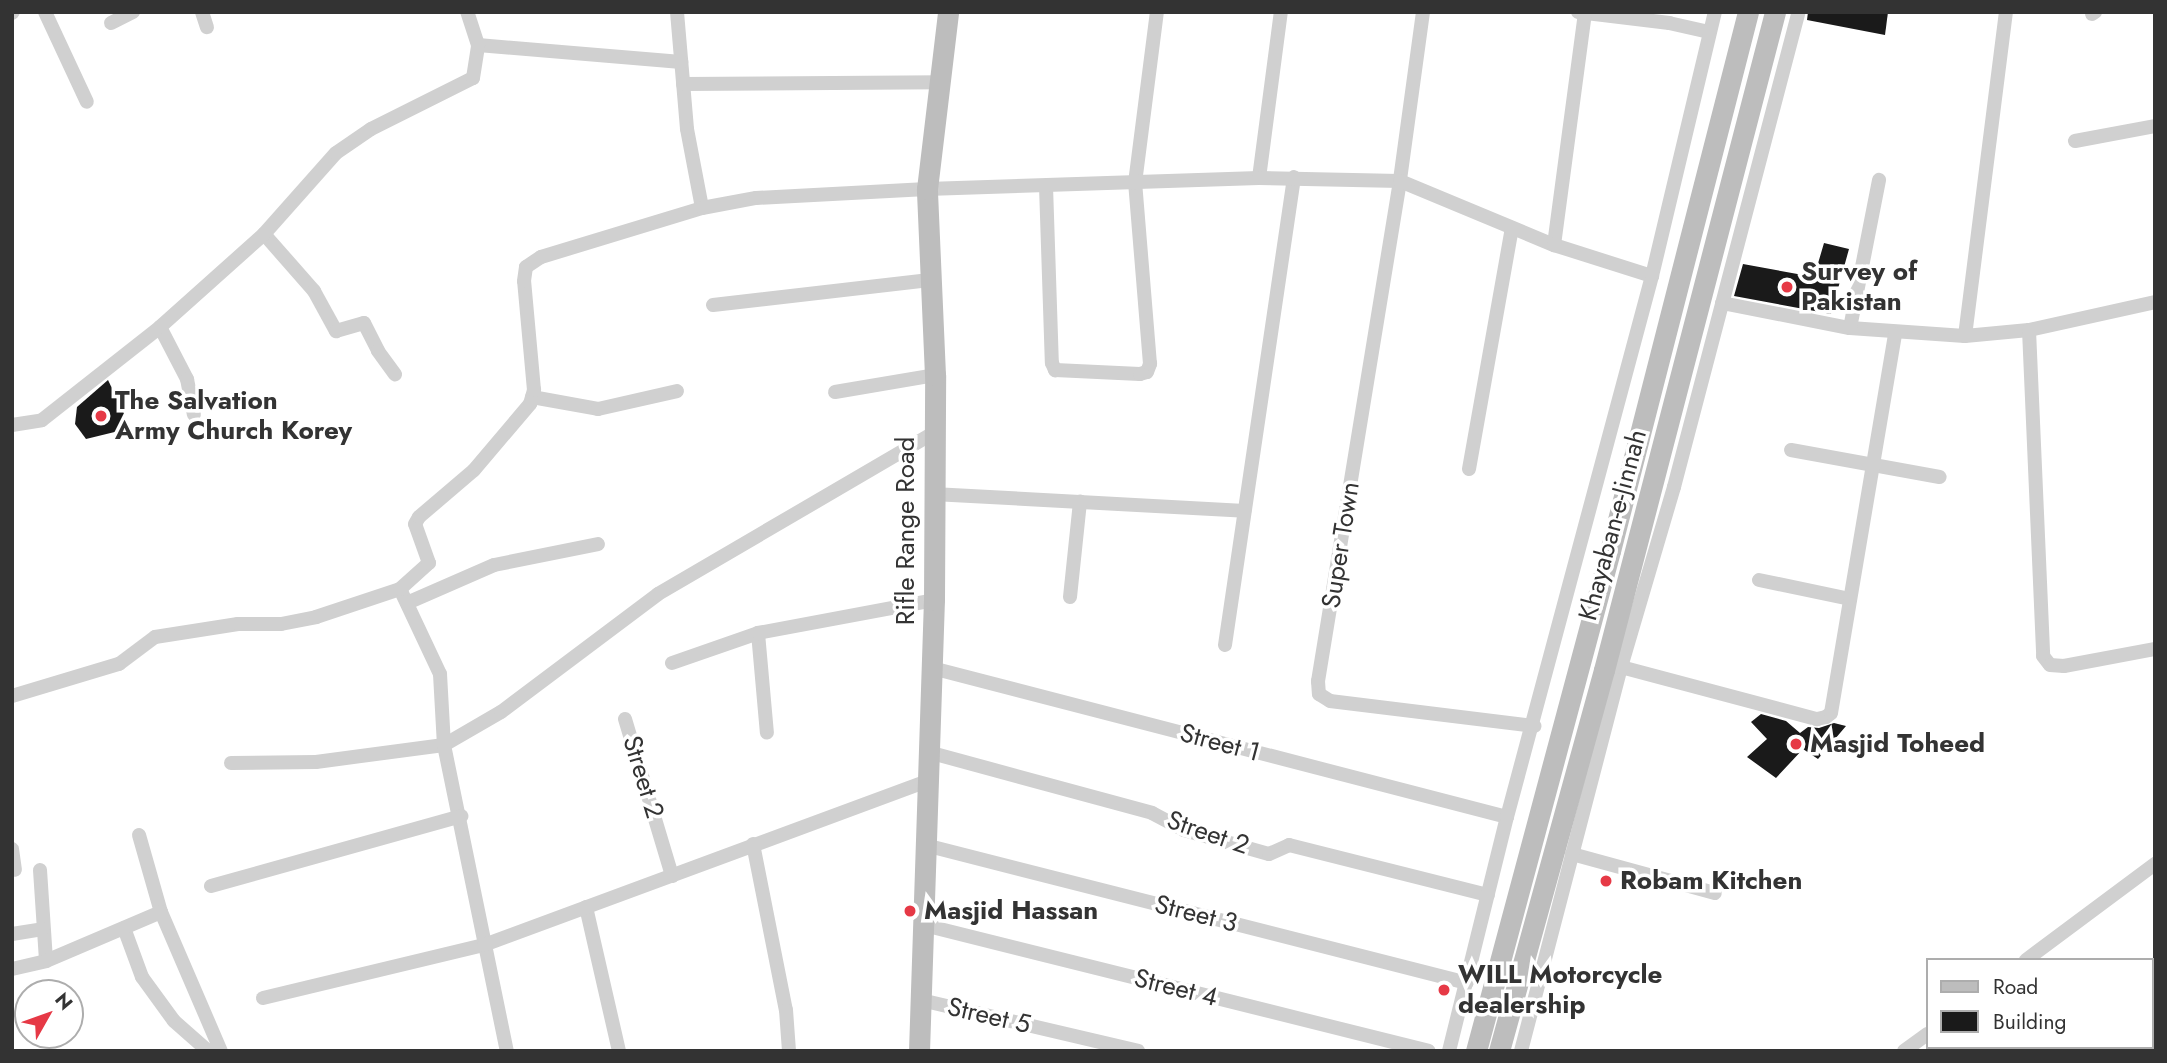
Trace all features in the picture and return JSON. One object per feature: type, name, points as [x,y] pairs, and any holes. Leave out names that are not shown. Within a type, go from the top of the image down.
[{"type":"main road","name":"Rifle Range Road","points":[[919,1051],[934,600],[935,375],[927,189],[948,12]]},
{"type":"main road","name":"Khayaban-e-Jinnah","points":[[1476,1051],[1610,551],[1748,12]]},
{"type":"main road","name":"Khayaban-e-Jinnah","points":[[1499,1051],[1611,644],[1775,12]]},
{"type":"street","points":[[45,12],[87,102]]},
{"type":"street","points":[[111,23],[133,12]]},
{"type":"street","points":[[202,12],[207,27]]},
{"type":"street","points":[[12,425],[42,420],[160,327],[264,234],[336,153],[371,129],[473,78],[478,45],[467,12]]},
{"type":"street","points":[[677,12],[687,129],[702,208]]},
{"type":"street","points":[[1046,186],[1052,363],[1055,370],[1140,374],[1147,372],[1150,364],[1135,183],[1157,12]]},
{"type":"street","points":[[1259,178],[1281,12]]},
{"type":"street","points":[[1400,181],[1423,12]]},
{"type":"street","points":[[1578,12],[1670,18],[1709,32]]},
{"type":"street","points":[[1449,1051],[1507,817],[1534,726],[1651,276],[1715,12]]},
{"type":"street","points":[[1521,1051],[1621,667],[1674,487],[1799,12]]},
{"type":"street","points":[[1965,337],[2006,12]]},
{"type":"street","points":[[1553,245],[1585,13]]},
{"type":"street","points":[[478,45],[681,61]]},
{"type":"street","points":[[683,84],[940,82]]},
{"type":"street","points":[[2076,141],[2155,126]]},
{"type":"street","points":[[1225,645],[1293,177]]},
{"type":"street","points":[[404,596],[429,563],[415,524],[419,517],[474,470],[530,404],[532,397],[524,281],[526,267],[541,257],[702,208],[756,198],[927,189],[1293,177],[1400,181],[1553,245],[1651,276]]},
{"type":"street","points":[[1850,328],[1879,180]]},
{"type":"street","name":"Super Town","points":[[1400,181],[1318,681],[1319,694],[1330,701],[1534,726]]},
{"type":"street","points":[[1469,469],[1512,228]]},
{"type":"street","points":[[264,234],[314,291],[336,331],[364,323],[378,351],[396,374]]},
{"type":"street","points":[[713,305],[930,280]]},
{"type":"street","points":[[1722,303],[1850,328],[1895,334],[1965,337],[2029,330],[2155,302]]},
{"type":"street","points":[[160,327],[187,379],[194,414]]},
{"type":"street","points":[[2029,330],[2043,656],[2050,665],[2064,666],[2155,649]]},
{"type":"street","points":[[1621,667],[1817,719],[1830,713],[1895,334]]},
{"type":"street","points":[[835,392],[935,375]]},
{"type":"street","points":[[532,397],[598,409],[677,391]]},
{"type":"street","points":[[230,762],[316,762],[444,745],[501,712],[658,594],[934,433]]},
{"type":"street","points":[[1791,450],[1940,477]]},
{"type":"street","points":[[933,494],[1245,511]]},
{"type":"street","points":[[1070,597],[1080,502]]},
{"type":"street","points":[[12,696],[119,664],[155,637],[238,624],[281,624],[316,617],[404,596],[494,565],[598,544]]},
{"type":"street","points":[[1759,580],[1850,599]]},
{"type":"street","points":[[404,596],[440,674],[444,745],[461,816],[484,945],[507,1051]]},
{"type":"street","points":[[671,663],[758,633],[934,600]]},
{"type":"street","points":[[758,633],[767,733]]},
{"type":"street","name":"Street 1","points":[[932,668],[1507,817]]},
{"type":"street","name":"Street 2","points":[[625,719],[672,876]]},
{"type":"street","name":"Street 2","points":[[928,752],[1152,813],[1184,830],[1269,854],[1289,845],[1488,895]]},
{"type":"street","points":[[262,998],[484,945],[926,781]]},
{"type":"street","points":[[211,886],[461,816]]},
{"type":"street","points":[[139,835],[161,912],[221,1051]]},
{"type":"street","points":[[753,844],[786,1010],[789,1051]]},
{"type":"street","name":"Street 3","points":[[925,845],[1467,983]]},
{"type":"street","points":[[12,849],[15,870]]},
{"type":"street","points":[[1572,854],[1715,893]]},
{"type":"street","points":[[2029,958],[2155,864]]},
{"type":"street","points":[[40,870],[46,961]]},
{"type":"street","points":[[586,907],[619,1051]]},
{"type":"street","points":[[12,969],[46,961],[161,912]]},
{"type":"street","name":"Street 4","points":[[924,925],[1429,1051]]},
{"type":"street","points":[[124,928],[142,977],[174,1021],[208,1051]]},
{"type":"street","points":[[12,934],[43,929]]},
{"type":"street","name":"Street 5","points":[[921,1000],[1138,1051]]},
{"type":"street","points":[[1908,1050],[1926,1035]]},
{"type":"building","points":[[1808,12],[1888,12],[1885,35],[1807,20]]},
{"type":"building","name":"Survey of Pakistan","points":[[1824,243],[1849,249],[1831,314],[1734,296],[1743,264],[1814,277]]},
{"type":"building","name":"The Salvation Army Church Korey","points":[[108,380],[131,428],[86,439],[75,424],[77,407]]},
{"type":"building","name":"Masjid Toheed","points":[[1761,714],[1786,721],[1800,733],[1808,727],[1819,728],[1834,723],[1846,726],[1818,759],[1803,749],[1776,778],[1747,757],[1767,739],[1751,722]]},
{"type":"place","name":"Survey of Pakistan","points":[[1787,287]]},
{"type":"place","name":"The Salvation Army Church Korey","points":[[101,416]]},
{"type":"place","name":"Masjid Toheed","points":[[1796,744]]},
{"type":"place","name":"Robam Kitchen","points":[[1606,881]]},
{"type":"place","name":"Masjid Hassan","points":[[910,911]]},
{"type":"place","name":"WILL Motorcycle dealership","points":[[1444,990]]}]
